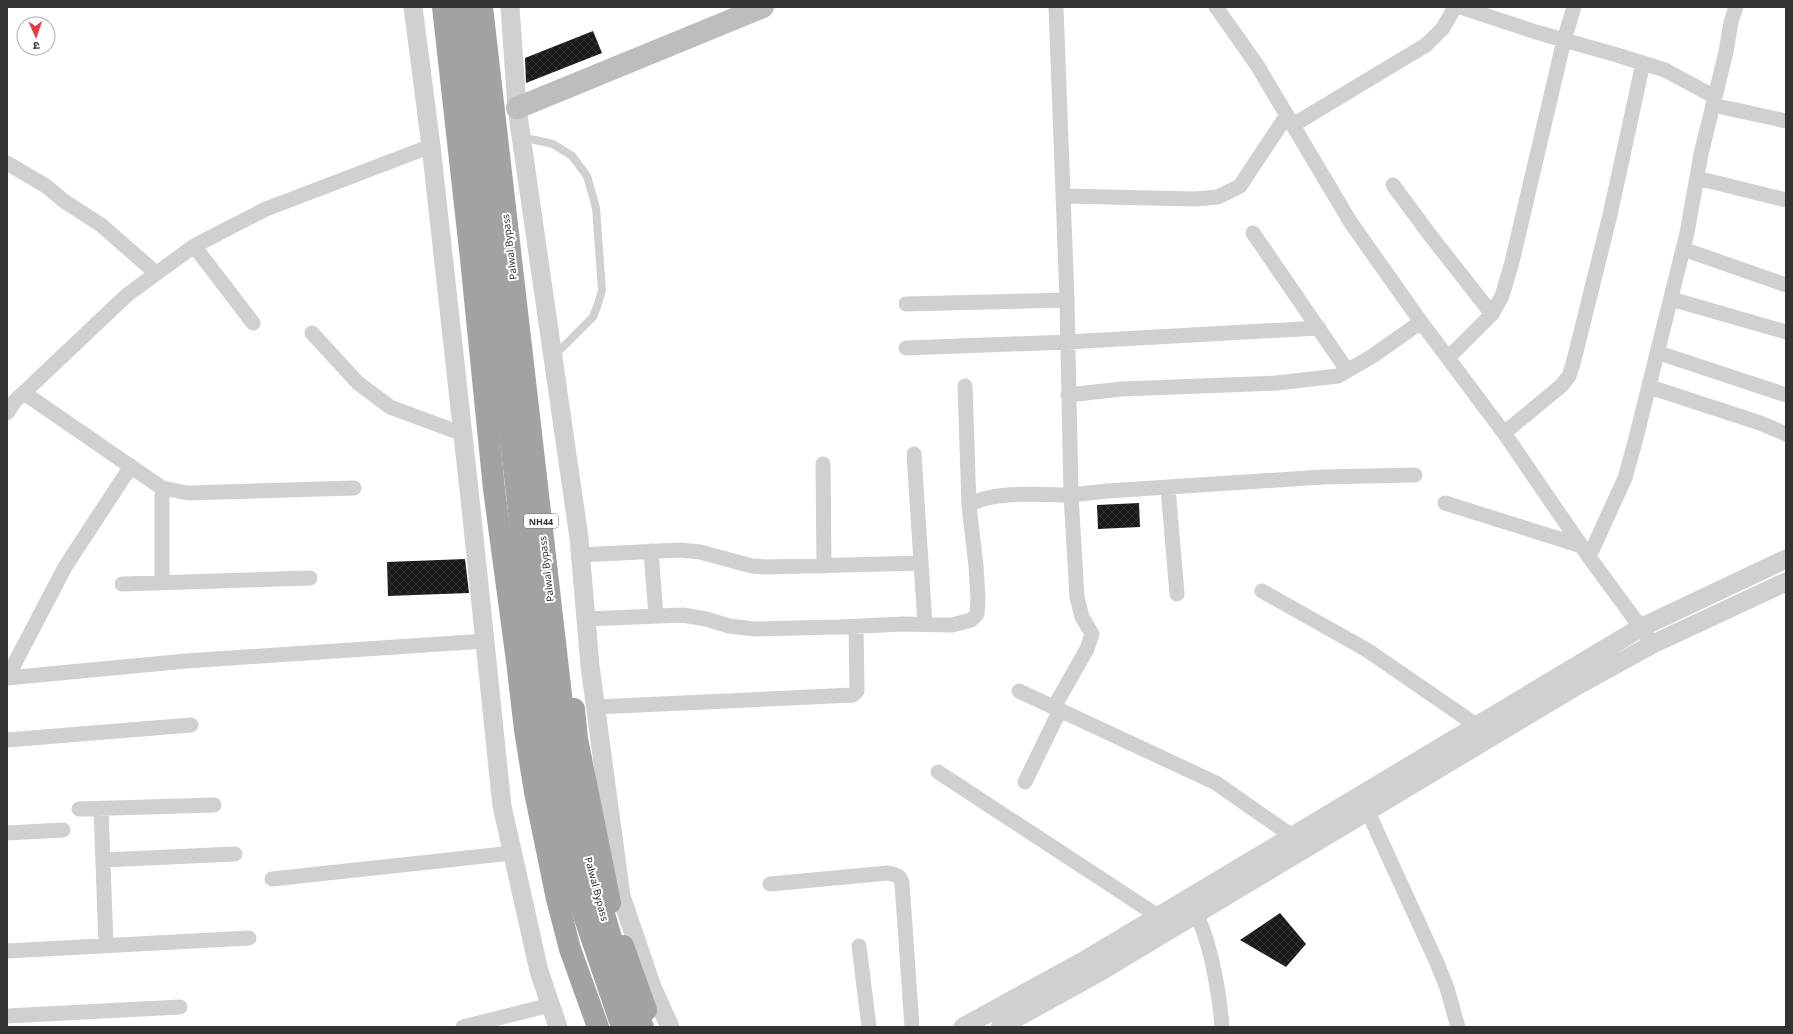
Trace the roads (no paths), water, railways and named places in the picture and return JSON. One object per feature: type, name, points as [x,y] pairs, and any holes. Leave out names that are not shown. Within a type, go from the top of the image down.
[{"type":"highway","points":[[443,7],[494,488],[525,730],[535,792],[557,899],[570,949],[598,1027]]},
{"type":"highway","name":"Palwal Bypass","points":[[462,7],[535,650],[555,786],[578,898],[622,1027]]},
{"type":"highway","name":"Palwal Bypass","points":[[482,7],[505,113],[567,747],[592,873],[624,982],[643,1027]]},
{"type":"highway","points":[[492,7],[577,739],[608,896],[623,946],[653,1027]]},
{"type":"main road","points":[[505,113],[763,7]]},
{"type":"street","points":[[413,7],[431,146],[502,806],[539,971],[558,1027]]},
{"type":"street","points":[[510,7],[505,113],[522,137],[580,555],[596,707],[621,896],[652,988],[670,1027]]},
{"type":"street","points":[[1025,782],[1057,709],[1087,649],[1092,634],[1082,617],[1077,597],[1071,495],[1064,196],[1061,162],[1061,116],[1056,7]]},
{"type":"street","points":[[1216,7],[1257,65],[1351,223],[1421,322],[1504,433],[1586,552],[1616,591],[1640,628],[1653,644]]},
{"type":"street","points":[[1064,196],[1195,199],[1218,197],[1240,186],[1290,120],[1426,45],[1443,28],[1455,7]]},
{"type":"street","points":[[1460,7],[1665,70],[1714,101],[1786,121]]},
{"type":"street","points":[[1448,358],[1492,314],[1502,296],[1512,262],[1564,40],[1574,7]]},
{"type":"street","points":[[1586,552],[1625,478],[1659,353],[1683,249],[1731,22],[1736,7]]},
{"type":"street","points":[[1504,433],[1561,386],[1569,376],[1610,215],[1643,63]]},
{"type":"street","points":[[7,413],[24,393],[127,295],[194,246],[266,209],[431,146],[505,113]]},
{"type":"street","points":[[7,163],[46,186],[64,201],[101,225],[156,274]]},
{"type":"street","points":[[1697,178],[1786,200]]},
{"type":"street","points":[[1393,185],[1492,314]]},
{"type":"street","points":[[1253,233],[1347,370]]},
{"type":"street","points":[[194,246],[253,323]]},
{"type":"street","points":[[1683,249],[1786,284]]},
{"type":"street","points":[[1671,298],[1786,332]]},
{"type":"street","points":[[906,304],[1067,300]]},
{"type":"street","points":[[1068,395],[1138,388],[1276,383],[1338,376],[1371,357],[1421,322]]},
{"type":"street","points":[[906,348],[1068,342],[1319,328]]},
{"type":"street","points":[[312,333],[358,383],[390,407],[463,434]]},
{"type":"street","points":[[1659,353],[1786,395]]},
{"type":"street","points":[[586,619],[683,615],[706,619],[729,626],[755,629],[925,624],[952,625],[971,620],[976,614],[976,566],[969,513],[965,386]]},
{"type":"street","points":[[1650,387],[1760,423],[1786,434]]},
{"type":"street","points":[[24,393],[162,488],[188,493],[354,488]]},
{"type":"street","points":[[914,454],[925,624]]},
{"type":"street","points":[[823,464],[824,566]]},
{"type":"street","points":[[7,678],[65,567],[131,466]]},
{"type":"street","points":[[969,506],[978,499],[992,497],[1022,495],[1071,495],[1094,492],[1323,478],[1415,476]]},
{"type":"street","points":[[162,488],[162,583]]},
{"type":"street","points":[[1168,488],[1177,594]]},
{"type":"street","points":[[1446,503],[1586,552]]},
{"type":"street","points":[[580,555],[680,550],[700,552],[752,566],[766,567],[921,563]]},
{"type":"street","points":[[651,551],[656,616]]},
{"type":"street","points":[[963,1027],[1087,959],[1158,916],[1192,906],[1363,804],[1476,725],[1640,628],[1786,559]]},
{"type":"street","points":[[122,584],[310,578]]},
{"type":"street","points":[[1000,1027],[1096,974],[1292,836],[1363,804],[1490,738],[1573,688],[1653,644],[1786,582]]},
{"type":"street","points":[[1262,591],[1368,650],[1476,725],[1490,738]]},
{"type":"street","points":[[596,707],[853,695],[857,691],[856,626]]},
{"type":"street","points":[[7,678],[186,661],[485,641]]},
{"type":"street","points":[[1019,691],[1216,783],[1292,836]]},
{"type":"street","points":[[7,740],[191,725]]},
{"type":"street","points":[[938,772],[1158,916]]},
{"type":"street","points":[[1363,804],[1445,982],[1458,1027]]},
{"type":"street","points":[[79,809],[214,805]]},
{"type":"street","points":[[101,808],[106,946]]},
{"type":"street","points":[[7,833],[63,830]]},
{"type":"street","points":[[272,879],[512,853]]},
{"type":"street","points":[[103,860],[235,854]]},
{"type":"street","points":[[770,884],[888,873],[900,877],[902,883],[912,1027]]},
{"type":"street","points":[[1192,906],[1207,945],[1218,990],[1222,1027]]},
{"type":"street","points":[[7,951],[249,938]]},
{"type":"street","points":[[859,946],[869,1027]]},
{"type":"street","points":[[463,1027],[550,1005]]},
{"type":"street","points":[[7,1016],[180,1007]]},
{"type":"lane","points":[[522,137],[553,144],[572,156],[587,176],[596,208],[602,290],[598,304],[593,316],[553,356]]}]
